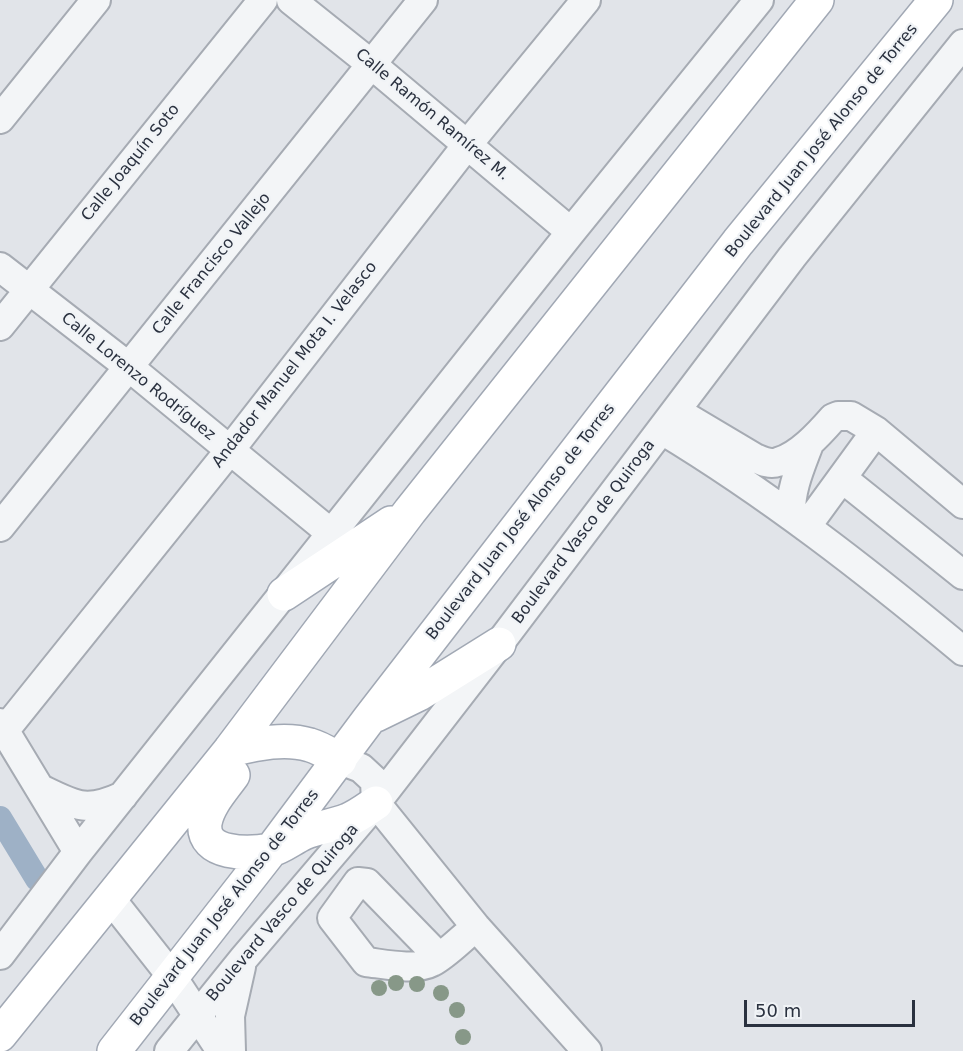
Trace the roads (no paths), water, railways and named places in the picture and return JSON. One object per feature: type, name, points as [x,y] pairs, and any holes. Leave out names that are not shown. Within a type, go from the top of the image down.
[{"type":"main road","points":[[748,86],[786,0]]},
{"type":"main road","points":[[0,1035],[110,898],[296,686],[328,621],[410,511],[818,0]]},
{"type":"main road","name":"Boulevard Juan José Alonso de Torres","points":[[114,1051],[173,978],[340,760],[369,718],[738,242],[936,0]]},
{"type":"main road","points":[[284,594],[410,511]]},
{"type":"main road","points":[[369,718],[419,694],[500,644]]},
{"type":"main road","points":[[242,747],[292,742],[310,745],[340,760]]},
{"type":"main road","points":[[242,747],[205,822],[205,834],[217,848],[238,851],[272,849],[306,832],[348,820],[376,803]]},
{"type":"street","points":[[0,119],[96,0]]},
{"type":"street","name":"Calle Joaquín Soto","points":[[0,326],[263,0]]},
{"type":"street","name":"Calle Ramón Ramírez M.","points":[[291,0],[571,232]]},
{"type":"street","name":"Calle Francisco Vallejo","points":[[0,527],[423,0]]},
{"type":"street","name":"Andador Manuel Mota I. Velasco","points":[[2,727],[230,450],[467,145],[586,0]]},
{"type":"street","points":[[0,955],[78,852],[571,232],[759,0]]},
{"type":"street","name":"Boulevard Vasco de Quiroga","points":[[169,1051],[243,958],[376,803],[500,644],[792,257],[963,44]]},
{"type":"street","name":"Calle Lorenzo Rodríguez","points":[[0,267],[129,367],[332,534]]},
{"type":"street","points":[[669,420],[763,462],[778,463],[809,444],[834,418],[851,416],[876,431],[963,504]]},
{"type":"street","points":[[669,420],[709,458],[873,577],[963,651]]},
{"type":"street","points":[[798,521],[842,478],[876,431]]},
{"type":"street","points":[[798,521],[791,500],[796,478],[809,444]]},
{"type":"street","points":[[842,478],[963,575]]},
{"type":"street","points":[[2,727],[42,789],[67,837],[78,852]]},
{"type":"street","points":[[340,760],[361,768],[375,781],[376,803],[476,927],[587,1051]]},
{"type":"street","points":[[42,789],[74,804],[94,807],[123,796]]},
{"type":"street","name":"Boulevard Vasco de Quiroga","points":[[110,898],[173,978],[221,1051]]},
{"type":"street","points":[[438,957],[476,927]]},
{"type":"street","points":[[231,1051],[230,1016],[243,958]]},
{"type":"waterway","points":[[0,818],[37,879]]}]
